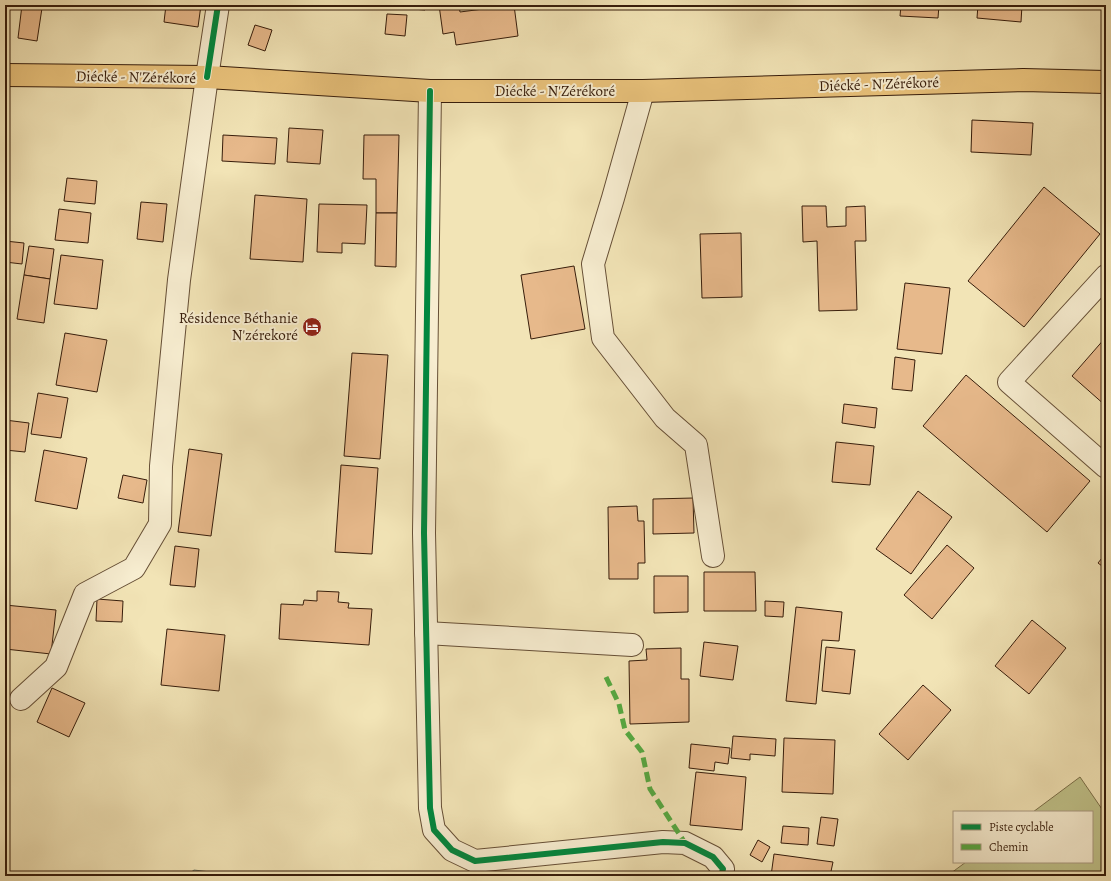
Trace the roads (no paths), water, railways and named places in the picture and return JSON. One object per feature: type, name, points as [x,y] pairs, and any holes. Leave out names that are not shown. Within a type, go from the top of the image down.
[{"type":"highway","name":"Diécké - N'Zérékoré","points":[[5,75],[207,77],[430,91],[644,91],[1023,80],[1106,82]]},
{"type":"street","points":[[21,699],[56,667],[85,594],[134,568],[160,524],[161,466],[179,280],[218,5]]},
{"type":"street","points":[[430,91],[424,533],[430,808],[434,830],[452,850],[475,861],[663,842],[686,843],[713,856],[723,869],[721,876]]},
{"type":"street","points":[[644,91],[593,264],[603,338],[665,418],[696,445],[713,556]]},
{"type":"street","points":[[1106,276],[1009,382],[1106,468]]},
{"type":"street","points":[[426,633],[632,645]]},
{"type":"place","name":"Résidence Béthanie N'zérekoré","points":[[312,327]]}]
